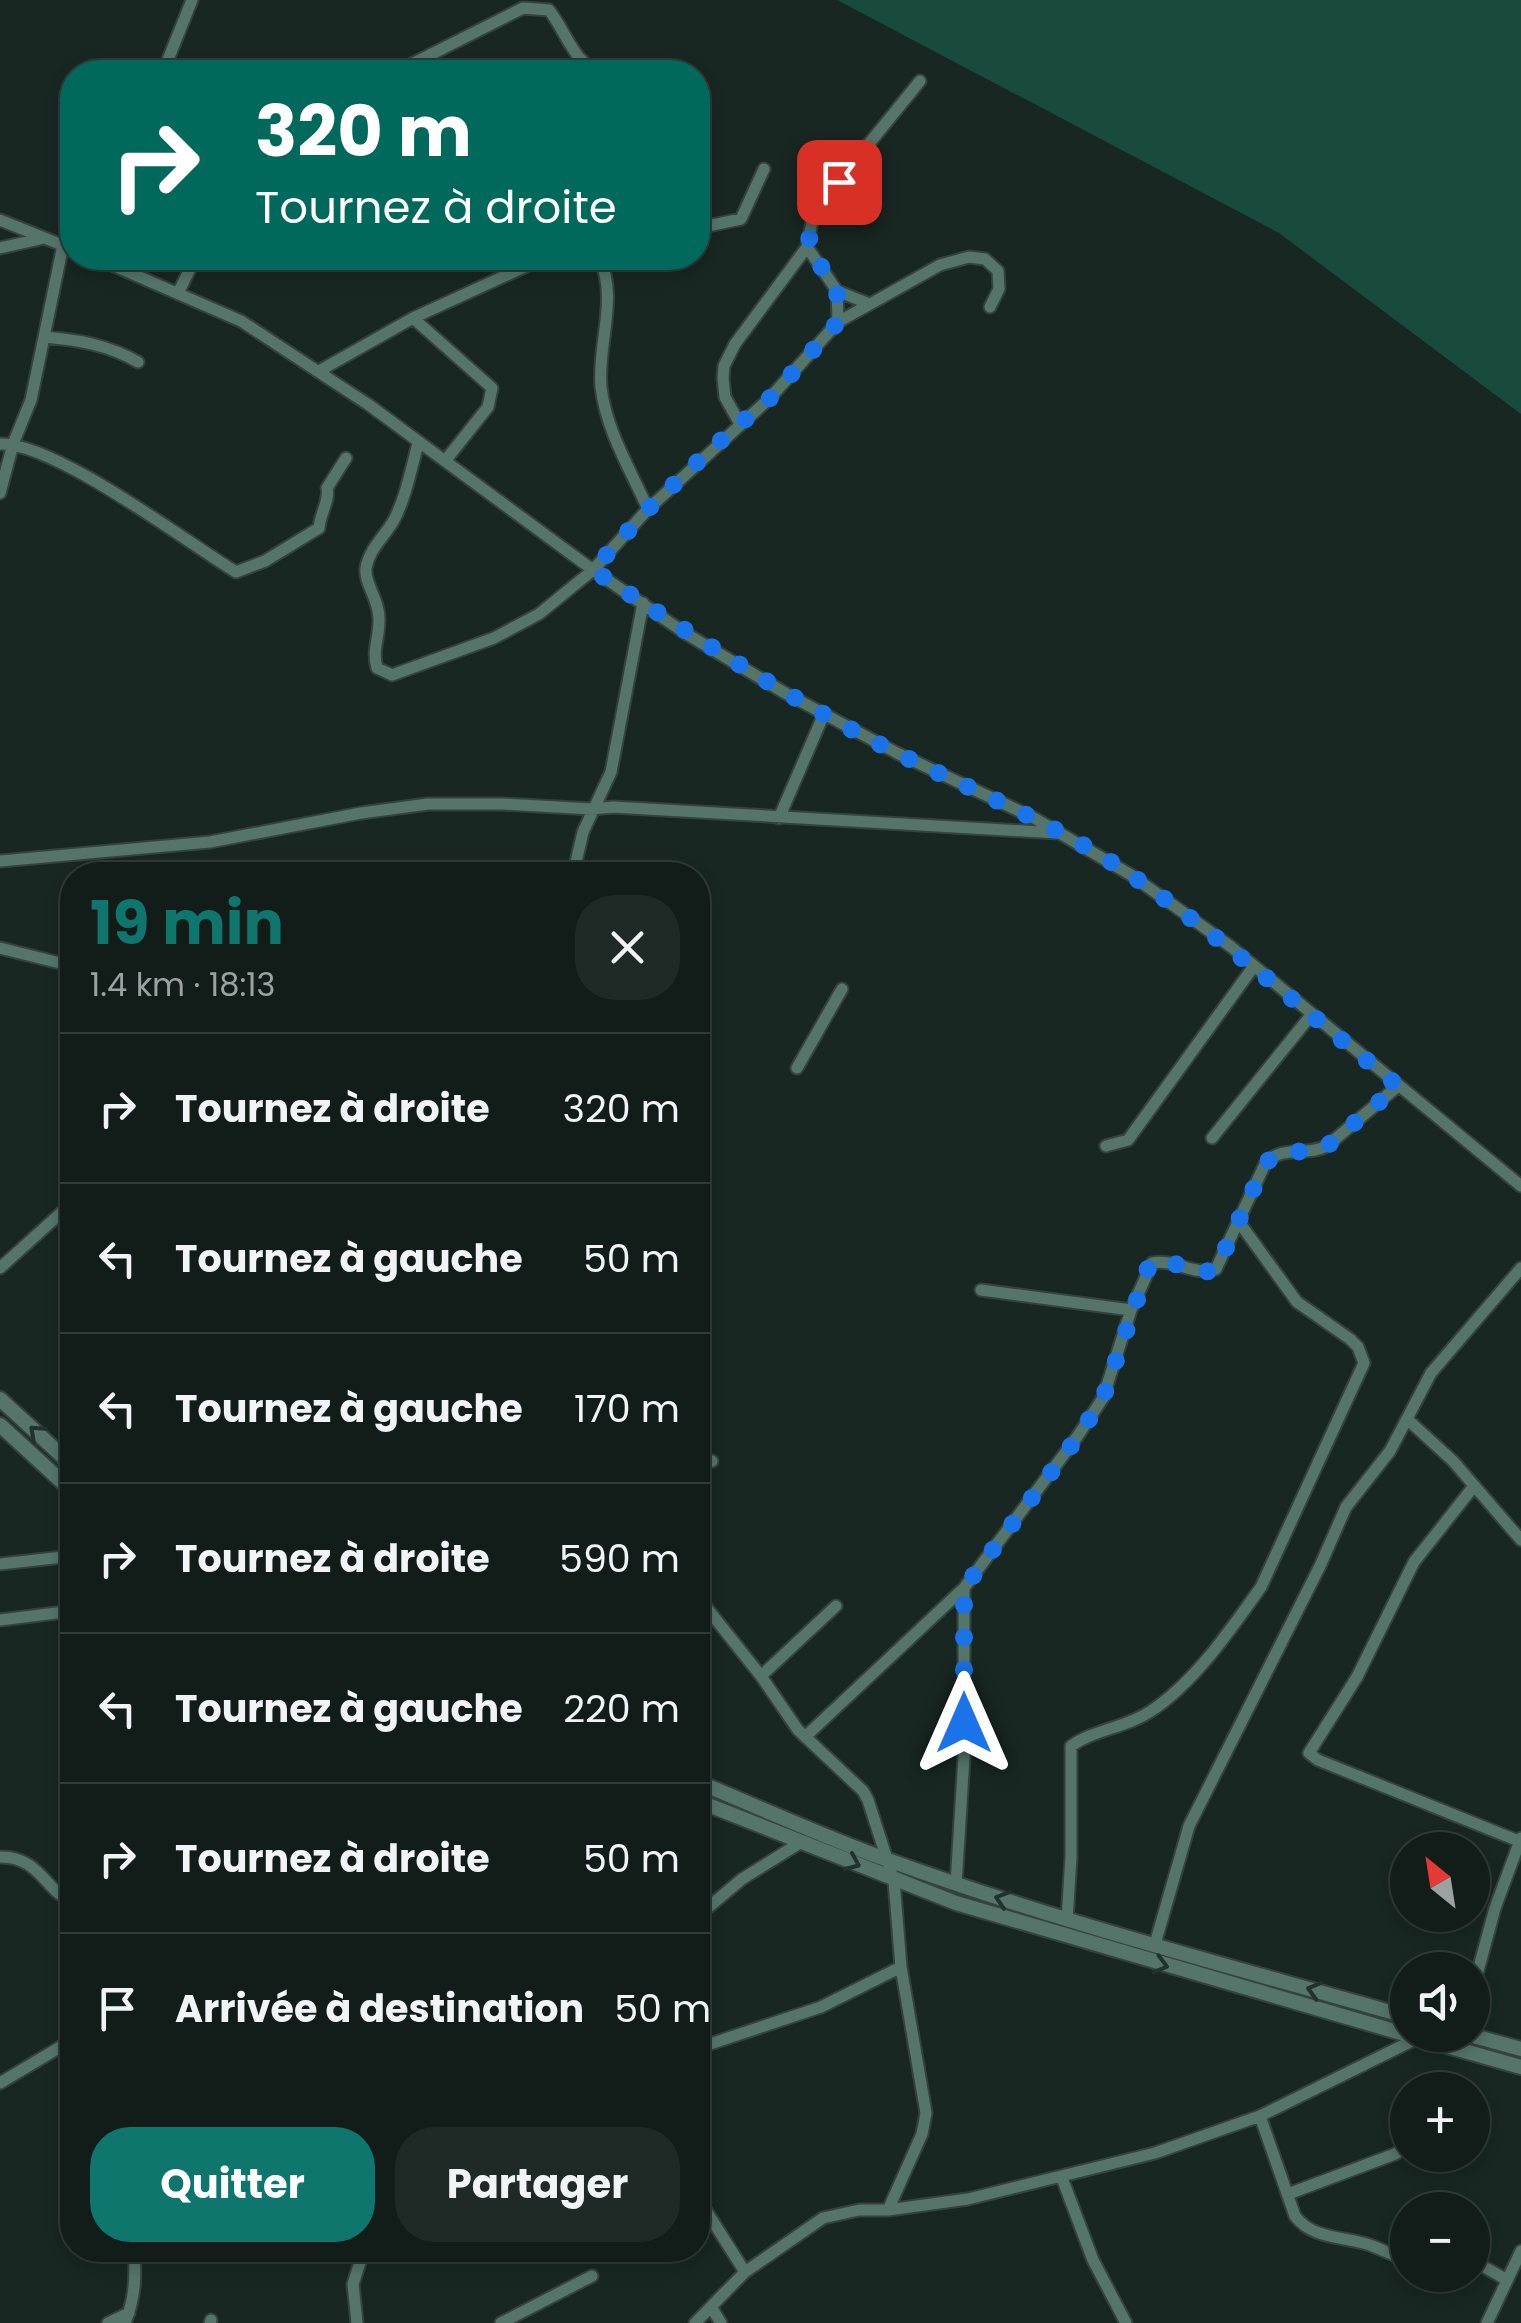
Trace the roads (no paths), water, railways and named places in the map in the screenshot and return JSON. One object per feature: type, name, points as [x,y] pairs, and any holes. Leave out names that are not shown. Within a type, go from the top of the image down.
[{"type":"street","points":[[168,60],[192,0]]},
{"type":"street","points":[[420,60],[522,8],[534,8],[549,10],[580,60]]},
{"type":"street","points":[[740,424],[725,397],[724,366],[735,344],[808,247],[812,222],[824,199],[920,81]]},
{"type":"street","points":[[710,225],[741,219],[764,169]]},
{"type":"street","points":[[0,220],[60,245]]},
{"type":"street","points":[[0,248],[42,239]]},
{"type":"street","points":[[808,247],[837,290],[866,304]]},
{"type":"street","points":[[418,444],[394,519],[374,548],[366,569],[367,582],[378,600],[380,623],[373,654],[377,668],[392,676],[494,638],[539,614],[593,570],[648,509],[770,398],[838,322],[866,304],[940,265],[969,257],[985,259],[998,271],[999,289],[990,308]]},
{"type":"street","points":[[0,493],[6,444],[31,400],[62,270]]},
{"type":"street","points":[[124,270],[241,321],[320,371],[685,633],[824,714],[1062,833],[1131,875],[1254,966],[1521,1186]]},
{"type":"street","points":[[178,293],[190,270]]},
{"type":"street","points":[[320,371],[414,318],[518,270]]},
{"type":"street","points":[[604,270],[608,303],[601,385],[607,415],[648,509]]},
{"type":"street","points":[[837,290],[838,322]]},
{"type":"street","points":[[414,318],[492,388],[488,407],[444,461]]},
{"type":"street","points":[[45,337],[80,340],[117,350],[138,362]]},
{"type":"street","points":[[6,444],[64,466],[115,493],[236,572],[265,561],[319,528],[320,513],[328,496],[326,488],[346,458]]},
{"type":"street","points":[[577,862],[592,810],[617,750],[643,603]]},
{"type":"street","points":[[779,818],[824,714]]},
{"type":"street","points":[[0,861],[210,842],[362,812],[428,804],[592,810],[614,806],[1062,833]]},
{"type":"street","points":[[0,948],[60,963]]},
{"type":"street","points":[[1106,1146],[1128,1140],[1254,966]]},
{"type":"street","points":[[797,1068],[842,988]]},
{"type":"street","points":[[1212,1138],[1312,1014]]},
{"type":"street","points":[[806,1736],[964,1588],[1096,1410],[1152,1262],[1160,1260],[1210,1272],[1216,1269],[1272,1156],[1327,1146],[1398,1086]]},
{"type":"street","points":[[0,1268],[60,1216]]},
{"type":"street","points":[[1067,1920],[1071,1746],[1154,1709],[1194,1672],[1249,1604],[1364,1363],[1350,1339],[1298,1302],[1240,1222]]},
{"type":"street","points":[[1155,1944],[1189,1826],[1320,1566],[1346,1506],[1390,1451],[1432,1373],[1521,1268]]},
{"type":"street","points":[[981,1290],[1131,1310]]},
{"type":"street","points":[[0,1399],[60,1454]]},
{"type":"street","points":[[1408,1419],[1453,1460],[1521,1540]]},
{"type":"street","points":[[0,1425],[60,1480]]},
{"type":"street","points":[[1474,1486],[1414,1562],[1357,1677],[1309,1753],[1520,1841],[1483,1952]]},
{"type":"street","points":[[0,1564],[60,1557]]},
{"type":"street","points":[[956,1884],[964,1757],[964,1588]]},
{"type":"street","points":[[761,1676],[836,1606]]},
{"type":"street","points":[[710,1612],[806,1736],[863,1791],[894,1881],[900,1967],[926,2113],[922,2134],[888,2210]]},
{"type":"street","points":[[0,1620],[60,1613]]},
{"type":"street","points":[[710,1787],[884,1859],[956,1884],[1067,1920],[1390,2012]]},
{"type":"street","points":[[710,1806],[894,1881],[1101,1947],[1390,2030]]},
{"type":"street","points":[[710,1906],[742,1878],[803,1842]]},
{"type":"street","points":[[0,1858],[18,1858],[37,1870],[60,1895]]},
{"type":"street","points":[[710,2044],[822,2008],[900,1967]]},
{"type":"street","points":[[1490,2040],[1521,2049]]},
{"type":"street","points":[[0,2083],[60,2047]]},
{"type":"street","points":[[694,2323],[745,2272],[823,2218],[859,2210],[968,2199],[1155,2153],[1260,2116],[1390,2047]]},
{"type":"street","points":[[1468,2052],[1521,2067]]},
{"type":"street","points":[[1260,2116],[1303,2226],[1390,2254]]},
{"type":"street","points":[[1288,2194],[1390,2156]]},
{"type":"street","points":[[1062,2178],[1093,2260],[1126,2323]]},
{"type":"street","points":[[710,2217],[745,2272]]},
{"type":"street","points":[[1487,2323],[1521,2251]]},
{"type":"street","points":[[108,2323],[127,2318],[136,2262]]},
{"type":"street","points":[[357,2323],[353,2284],[360,2262]]},
{"type":"street","points":[[1490,2270],[1507,2280]]},
{"type":"street","points":[[501,2323],[592,2276]]},
{"type":"street","points":[[711,2307],[721,2323]]}]
